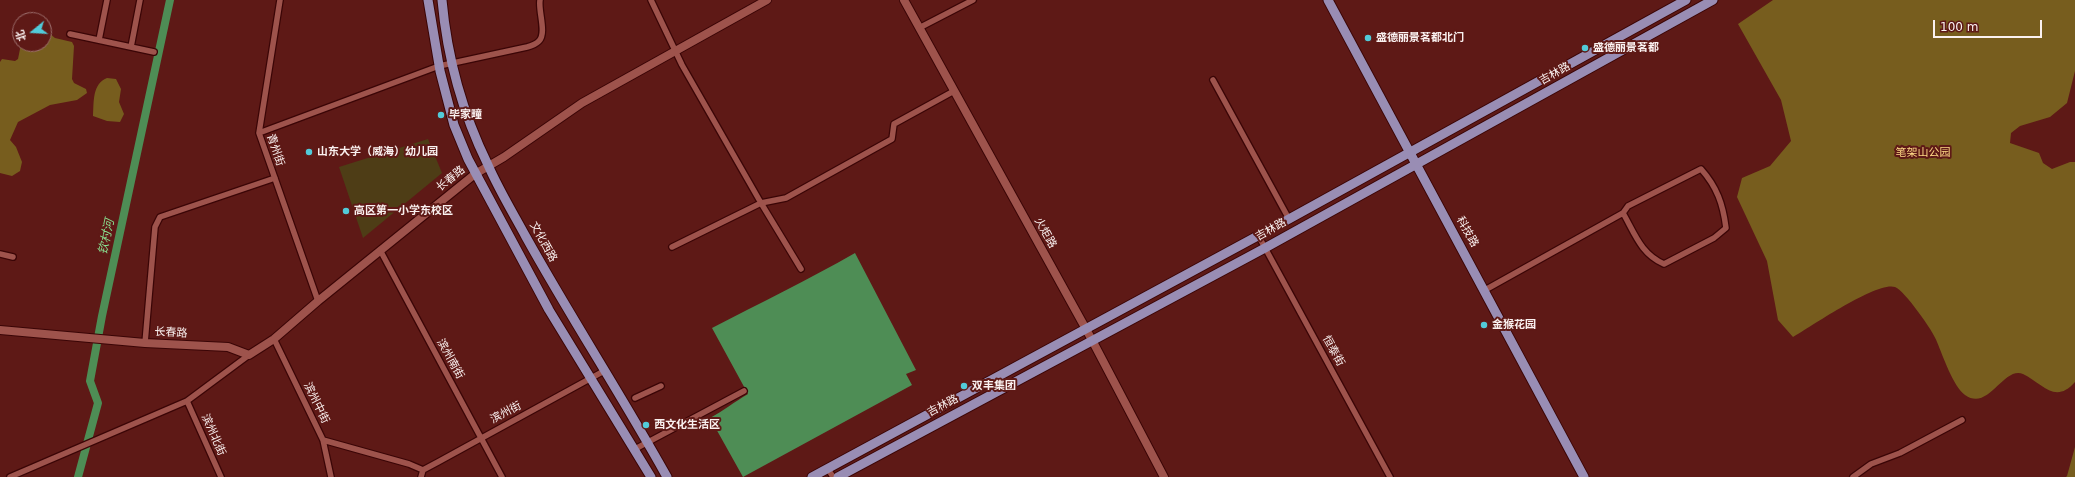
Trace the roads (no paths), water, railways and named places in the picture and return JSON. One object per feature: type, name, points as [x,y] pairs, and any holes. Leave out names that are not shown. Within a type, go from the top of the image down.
[{"type":"main road","points":[[428,0],[439,66],[454,125],[475,174],[549,310],[651,477]]},
{"type":"main road","name":"文化西路","points":[[442,0],[452,63],[469,120],[488,166],[563,303],[648,442],[667,477]]},
{"type":"main road","name":"科技路","points":[[1328,0],[1584,477]]},
{"type":"main road","name":"吉林路","points":[[812,477],[1289,219],[1686,0]]},
{"type":"main road","name":"吉林路","points":[[838,477],[1265,248],[1713,0]]},
{"type":"street","points":[[99,40],[107,0]]},
{"type":"street","points":[[131,47],[140,0]]},
{"type":"street","name":"青州街","points":[[280,0],[258,132],[318,301]]},
{"type":"street","points":[[258,132],[439,66],[527,47],[539,42],[543,34],[539,9],[540,0]]},
{"type":"street","points":[[650,0],[676,50],[682,65],[761,203],[801,269]]},
{"type":"street","name":"长春路","points":[[0,330],[145,343],[228,347],[249,354],[274,339],[380,250],[475,174],[582,102],[767,0]]},
{"type":"street","name":"火炬路","points":[[904,0],[1092,340],[1164,477]]},
{"type":"street","points":[[919,28],[973,0]]},
{"type":"street","points":[[70,34],[154,52]]},
{"type":"street","points":[[1213,80],[1289,219]]},
{"type":"street","points":[[672,247],[761,203],[786,198],[892,140],[894,124],[954,91]]},
{"type":"street","points":[[1485,290],[1623,213],[1628,206],[1701,169],[1715,185],[1725,216],[1726,228],[1714,238],[1664,264],[1653,259],[1642,248],[1623,213]]},
{"type":"street","points":[[145,343],[155,226],[160,217],[275,178]]},
{"type":"street","name":"恒泰街","points":[[1258,235],[1390,477]]},
{"type":"street","name":"滨州南街","points":[[380,250],[482,437],[502,477]]},
{"type":"street","points":[[0,254],[13,257]]},
{"type":"street","name":"滨州中街","points":[[274,339],[323,440],[331,477]]},
{"type":"street","points":[[10,477],[187,401],[249,354]]},
{"type":"street","name":"滨州街","points":[[424,470],[604,371]]},
{"type":"street","points":[[635,398],[661,386]]},
{"type":"street","points":[[635,449],[744,391]]},
{"type":"street","name":"滨州北街","points":[[187,401],[221,477]]},
{"type":"street","points":[[1853,477],[1871,464],[1900,453],[1962,420]]},
{"type":"street","points":[[323,440],[409,464],[424,470],[421,477]]},
{"type":"street","points":[[828,469],[833,477]]},
{"type":"waterway","name":"钦村河","points":[[78,477],[98,403],[90,381],[102,316],[170,0]]},
{"type":"place","name":"盛德丽景茗都北门","points":[[1368,38]]},
{"type":"place","name":"盛德丽景茗都","points":[[1585,48]]},
{"type":"place","name":"毕家疃","points":[[441,115]]},
{"type":"place","name":"山东大学（威海）幼儿园","points":[[309,152]]},
{"type":"place","name":"高区第一小学东校区","points":[[346,211]]},
{"type":"place","name":"金猴花园","points":[[1484,325]]},
{"type":"place","name":"双丰集团","points":[[964,386]]},
{"type":"place","name":"西文化生活区","points":[[646,425]]},
{"type":"park label","name":"笔架山公园","points":[[1923,153]]}]
